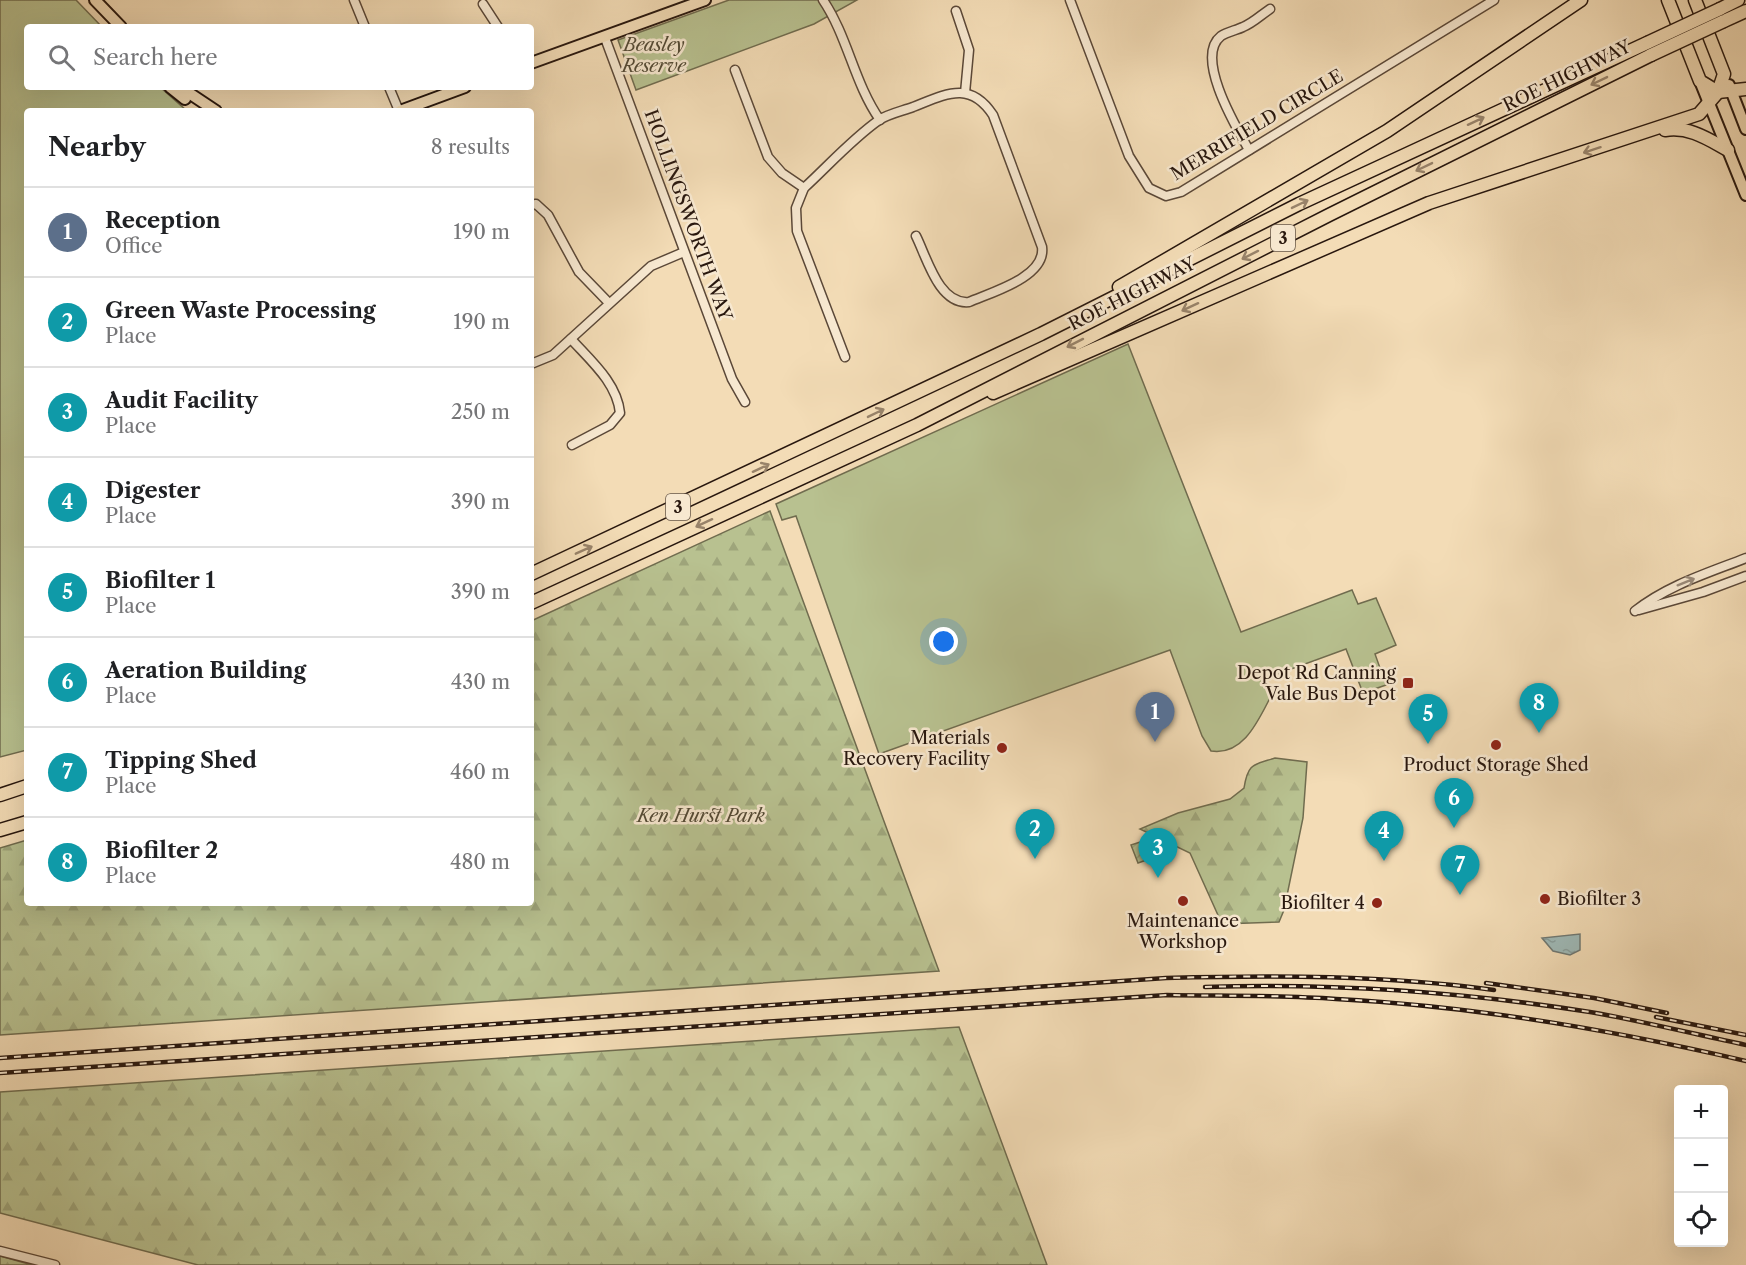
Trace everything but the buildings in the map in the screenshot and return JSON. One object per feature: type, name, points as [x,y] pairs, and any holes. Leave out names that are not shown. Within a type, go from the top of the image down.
[{"type":"highway","points":[[1041,334],[1387,131],[1581,0]]},
{"type":"highway","points":[[1668,0],[1700,81],[1718,92],[1731,92],[1746,88]]},
{"type":"highway","points":[[917,425],[1429,203],[1699,114],[1718,92],[1724,74],[1695,0]]},
{"type":"highway","name":"ROE HIGHWAY","points":[[1722,15],[1738,0]]},
{"type":"highway","name":"ROE HIGHWAY","points":[[534,573],[1041,334],[1299,204],[1722,15],[1746,10]]},
{"type":"highway","name":"ROE HIGHWAY","points":[[534,602],[917,425],[1649,49]]},
{"type":"highway","points":[[1648,132],[1684,129],[1728,150]]},
{"type":"highway","points":[[0,795],[24,787]]},
{"type":"highway","points":[[0,830],[24,823]]},
{"type":"main road","points":[[86,0],[109,24]]},
{"type":"main road","points":[[95,0],[118,24]]},
{"type":"main road","points":[[534,62],[705,0]]},
{"type":"main road","points":[[1724,74],[1746,129]]},
{"type":"main road","points":[[1700,81],[1746,195]]},
{"type":"main road","points":[[174,90],[198,108]]},
{"type":"main road","points":[[184,90],[212,108]]},
{"type":"main road","points":[[407,108],[457,90]]},
{"type":"street","points":[[354,0],[364,24]]},
{"type":"street","points":[[823,0],[837,24],[865,96],[880,120]]},
{"type":"street","name":"MERRIFIELD CIRCLE","points":[[1070,0],[1129,156],[1149,188],[1158,194],[1174,195],[1494,0]]},
{"type":"street","points":[[483,4],[496,24]]},
{"type":"street","points":[[1249,150],[1226,105],[1211,63],[1211,49],[1222,36],[1246,26],[1270,9]]},
{"type":"street","points":[[956,11],[969,50],[965,93]]},
{"type":"street","name":"HOLLINGSWORTH WAY","points":[[605,38],[732,379],[745,402]]},
{"type":"street","points":[[735,70],[768,157],[782,173],[804,188]]},
{"type":"street","points":[[390,90],[398,108]]},
{"type":"street","points":[[845,357],[796,231],[796,208],[804,188],[880,120],[946,94],[965,93],[975,96],[986,105],[993,116],[1042,247],[1041,263],[1030,273],[969,302],[959,303],[950,299],[944,291],[916,236]]},
{"type":"street","points":[[534,204],[548,215],[579,272],[609,303]]},
{"type":"street","points":[[534,363],[553,355],[651,266],[684,252]]},
{"type":"street","points":[[571,339],[607,380],[619,399],[620,413],[610,425],[572,445]]},
{"type":"street","points":[[1746,558],[1679,584],[1650,599],[1635,611],[1703,592],[1746,576]]},
{"type":"street","points":[[0,1251],[55,1265]]},
{"type":"green space","points":[[0,0],[76,0],[99,24],[24,24],[24,90],[163,90],[184,108],[24,108],[24,751],[0,757]]},
{"type":"green space","name":"Beasley Reserve","points":[[729,0],[857,0],[814,24],[636,90],[618,40]]},
{"type":"green space","points":[[1128,344],[1241,632],[1352,590],[1358,604],[1376,598],[1396,645],[1375,654],[1386,685],[1363,693],[1346,649],[1264,679],[1270,698],[1248,735],[1232,748],[1211,751],[1202,736],[1170,650],[879,754],[796,516],[782,520],[776,504]]},
{"type":"green space","name":"Ken Hurst Park","points":[[770,511],[939,971],[0,1035],[0,848],[24,841],[24,906],[534,906],[534,620]]},
{"type":"green space","points":[[1275,758],[1307,762],[1303,818],[1284,910],[1279,922],[1222,924],[1190,853],[1140,829],[1178,813],[1230,799],[1244,788],[1247,774],[1253,766]]},
{"type":"green space","points":[[1143,841],[1158,856],[1138,863],[1131,845]]},
{"type":"green space","points":[[959,1027],[1047,1265],[198,1265],[0,1213],[0,1092]]},
{"type":"green space","points":[[0,1256],[32,1265],[0,1265]]},
{"type":"water","points":[[1580,934],[1580,950],[1570,955],[1553,951],[1542,938]]},
{"type":"railway","points":[[0,1058],[1166,978],[1330,977],[1412,981],[1494,990]]},
{"type":"railway","points":[[1486,983],[1594,998],[1667,1013]]},
{"type":"railway","points":[[1205,987],[1302,986],[1398,990],[1494,999],[1590,1012],[1746,1045]]},
{"type":"railway","points":[[0,1073],[1167,995],[1273,996],[1439,1007],[1594,1030],[1746,1061]]},
{"type":"railway","points":[[1656,1017],[1746,1035]]},
{"type":"place","name":"Depot Rd Canning Vale Bus Depot","points":[[1408,683]]},
{"type":"place","name":"Biofilter 2","points":[[1539,733]]},
{"type":"place","name":"Reception","points":[[1155,742]]},
{"type":"place","name":"Biofilter 1","points":[[1428,744]]},
{"type":"place","name":"Product Storage Shed","points":[[1496,745]]},
{"type":"place","name":"Materials Recovery Facility","points":[[1002,748]]},
{"type":"place","name":"Aeration Building","points":[[1454,828]]},
{"type":"place","name":"Green Waste Processing","points":[[1035,859]]},
{"type":"place","name":"Digester","points":[[1384,861]]},
{"type":"place","name":"Audit Facility","points":[[1158,878]]},
{"type":"place","name":"Tipping Shed","points":[[1460,895]]},
{"type":"place","name":"Biofilter 3","points":[[1545,899]]},
{"type":"place","name":"Maintenance Workshop","points":[[1183,901]]},
{"type":"place","name":"Biofilter 4","points":[[1377,903]]}]
